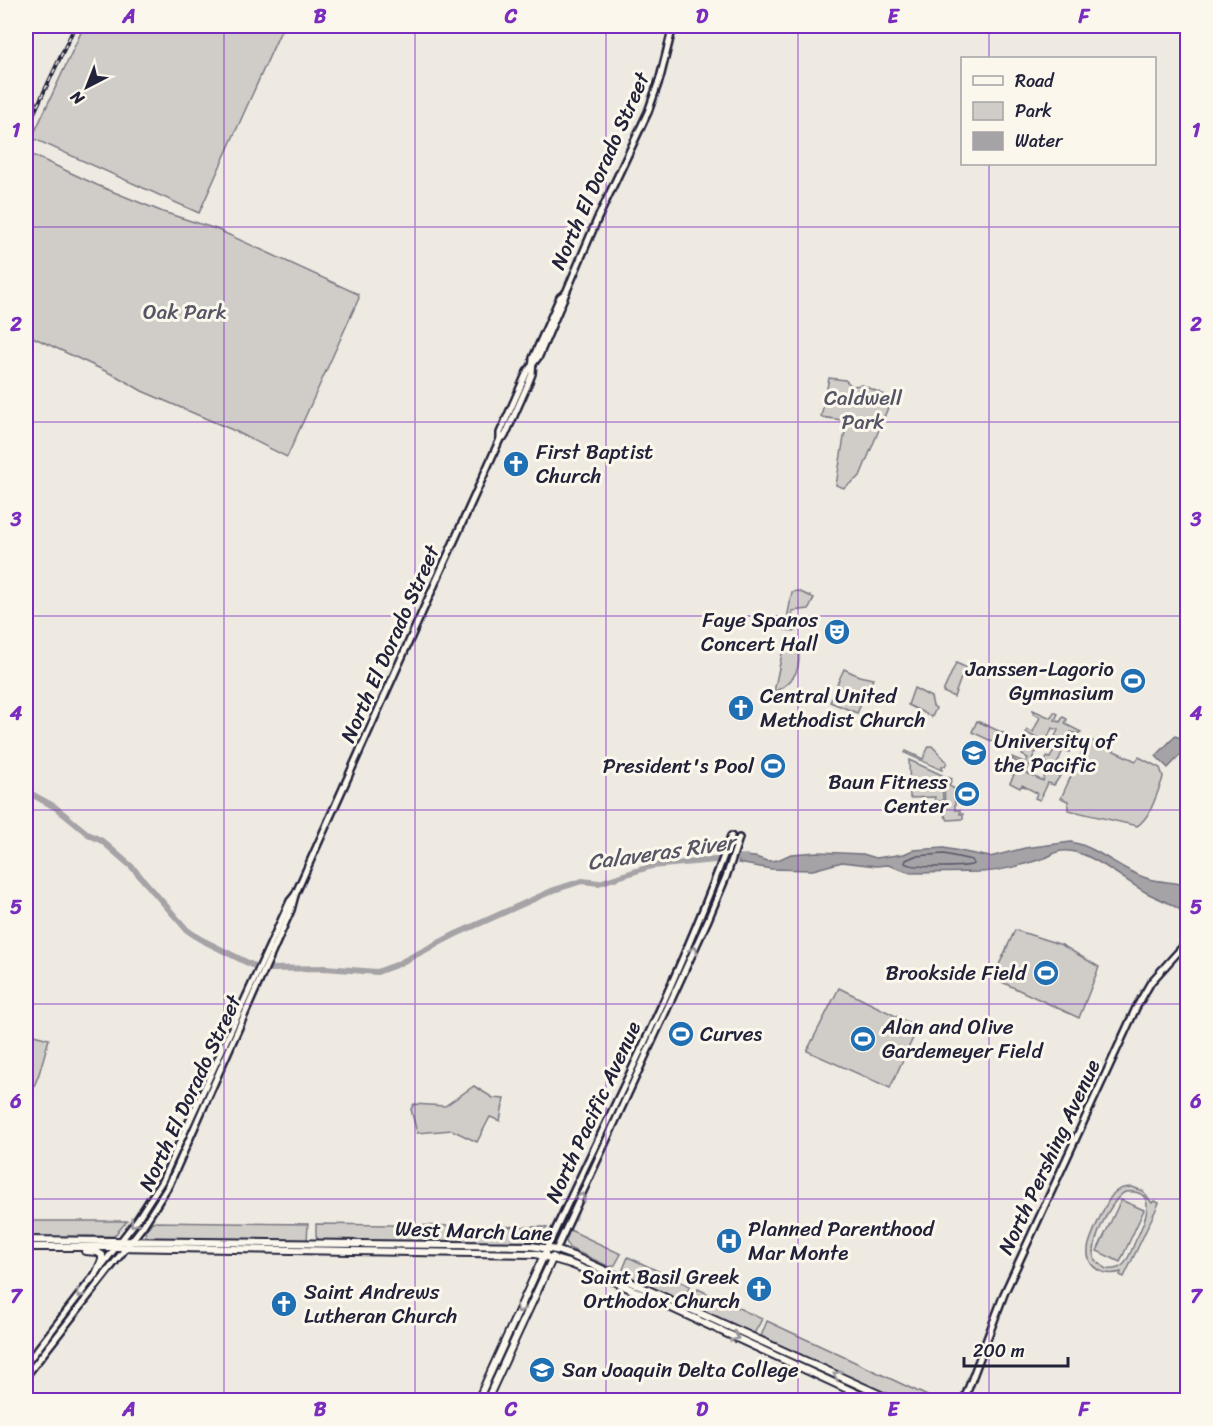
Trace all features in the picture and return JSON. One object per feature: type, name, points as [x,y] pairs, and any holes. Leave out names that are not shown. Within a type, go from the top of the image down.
[{"type":"main road","name":"North El Dorado Street","points":[[26,1376],[129,1244],[169,1185],[290,901],[295,895],[500,439],[505,435],[532,374],[533,358],[546,327],[560,297],[564,294],[655,95],[673,26]]},
{"type":"main road","name":"North Pacific Avenue","points":[[478,1401],[667,993],[709,897],[731,836]]},
{"type":"main road","points":[[487,1401],[707,922],[739,838]]},
{"type":"main road","points":[[707,922],[705,914],[709,897]]},
{"type":"main road","name":"North Pershing Avenue","points":[[964,1401],[1004,1294],[1136,1008],[1151,982],[1188,941]]},
{"type":"main road","points":[[664,1014],[669,999],[667,993]]},
{"type":"main road","name":"North El Dorado Street","points":[[26,1364],[141,1214],[162,1182],[235,1030]]},
{"type":"main road","points":[[618,1099],[616,1111],[618,1117]]},
{"type":"main road","points":[[26,1240],[120,1241],[129,1244]]},
{"type":"main road","name":"West March Lane","points":[[129,1244],[527,1253],[544,1256],[613,1281],[872,1401]]},
{"type":"main road","name":"West March Lane","points":[[70,1247],[115,1247],[129,1244],[531,1246],[547,1248],[616,1274],[892,1401]]},
{"type":"main road","points":[[26,1247],[70,1247],[97,1252],[102,1255],[102,1260],[96,1274]]},
{"type":"green space","points":[[84,26],[283,26],[199,213],[32,138]]},
{"type":"green space","name":"Oak Park","points":[[26,152],[99,186],[163,212],[216,229],[358,294],[359,298],[287,457],[235,431],[142,391],[118,377],[26,334]]},
{"type":"green space","name":"Caldwell Park","points":[[829,378],[845,380],[852,386],[862,385],[892,398],[860,476],[844,488],[836,485],[846,425],[842,420],[821,417]]},
{"type":"green space","points":[[798,591],[814,598],[809,609],[792,611],[796,631],[785,630],[792,592]]},
{"type":"green space","points":[[785,639],[798,644],[798,667],[788,684],[774,692]]},
{"type":"green space","points":[[956,663],[965,667],[954,697],[943,692]]},
{"type":"green space","points":[[844,669],[873,679],[857,713],[830,702],[834,694],[842,691],[837,684]]},
{"type":"green space","points":[[914,688],[931,697],[933,706],[936,708],[932,717],[908,705]]},
{"type":"green space","points":[[1033,710],[1051,718],[1054,712],[1058,714],[1055,720],[1060,722],[1063,717],[1067,719],[1065,724],[1081,732],[1077,734],[1071,732],[1065,746],[1070,749],[1069,752],[1063,750],[1057,764],[1062,766],[1063,771],[1045,762],[1047,757],[1050,758],[1055,747],[1051,745],[1058,730],[1052,728],[1046,742],[1026,733],[1027,730],[1033,732],[1040,717],[1034,714]]},
{"type":"green space","points":[[977,721],[1010,736],[1004,747],[972,732]]},
{"type":"green space","points":[[1088,739],[1136,761],[1139,757],[1160,768],[1163,776],[1155,799],[1146,817],[1137,826],[1068,810],[1068,801],[1061,798]]},
{"type":"green space","points":[[1022,741],[1037,748],[1026,773],[1043,781],[1046,770],[1060,776],[1054,785],[1048,783],[1040,800],[1035,798],[1037,793],[1022,785],[1020,788],[1010,783],[1014,775],[1008,772],[1010,769],[1022,774],[1025,766],[1013,760],[1012,757],[1026,763],[1028,758],[1022,755],[1026,746],[1021,743]]},
{"type":"green space","points":[[929,746],[932,746],[947,762],[945,766],[942,766],[942,770],[905,753],[906,751],[923,759]]},
{"type":"green space","points":[[909,760],[942,775],[943,801],[935,801],[935,797],[910,798]]},
{"type":"green space","points":[[944,776],[952,779],[949,786],[955,789],[955,810],[960,810],[963,819],[948,820],[945,816]]},
{"type":"green space","name":"Brookside Field","points":[[1015,930],[1062,945],[1099,967],[1079,1018],[993,978]]},
{"type":"green space","name":"Alan and Olive Gardemeyer Field","points":[[839,988],[918,1027],[890,1088],[807,1051]]},
{"type":"green space","points":[[26,1033],[49,1039],[39,1074],[26,1106]]},
{"type":"green space","points":[[474,1086],[493,1098],[504,1099],[500,1121],[490,1117],[477,1142],[452,1130],[417,1133],[411,1109],[414,1104],[445,1106]]},
{"type":"green space","points":[[1132,1187],[1143,1191],[1152,1203],[1154,1201],[1159,1203],[1124,1277],[1120,1275],[1121,1272],[1108,1273],[1097,1270],[1090,1261],[1088,1249],[1111,1197],[1122,1188]],"holes":[[[1125,1192],[1136,1192],[1147,1202],[1142,1227],[1124,1264],[1116,1269],[1106,1269],[1095,1260],[1094,1253],[1102,1223],[1119,1196]]]},
{"type":"green space","points":[[1121,1200],[1144,1210],[1120,1262],[1097,1251]]},
{"type":"green space","points":[[26,1221],[127,1221],[114,1236],[26,1237]]},
{"type":"green space","points":[[152,1222],[308,1224],[307,1241],[149,1238],[145,1232]]},
{"type":"green space","points":[[316,1224],[547,1228],[529,1243],[319,1241],[316,1236]]},
{"type":"green space","points":[[570,1230],[621,1254],[615,1265],[610,1267],[569,1248],[566,1241]]},
{"type":"green space","points":[[628,1257],[690,1286],[684,1298],[679,1300],[624,1274],[623,1269]]},
{"type":"green space","points":[[698,1289],[762,1319],[755,1332],[695,1307],[692,1302]]},
{"type":"green space","points":[[767,1321],[936,1400],[899,1400],[761,1336]]},
{"type":"water","points":[[1175,736],[1187,740],[1187,748],[1168,768],[1156,756]]},
{"type":"water","points":[[1071,842],[1090,849],[1146,878],[1187,886],[1187,915],[1173,905],[1138,888],[1106,866],[1072,851],[1060,851],[1022,865],[982,872],[911,873],[888,865],[842,862],[813,870],[771,869],[738,863],[741,856],[768,861],[778,860],[791,854],[818,852],[863,854],[876,858],[904,854],[913,850],[944,848],[990,857],[1025,848]]},
{"type":"waterway","name":"Calaveras River","points":[[26,791],[55,807],[88,834],[102,841],[132,867],[187,930],[252,965],[269,969],[325,968],[377,972],[554,890],[582,881],[599,883],[652,866],[746,857]]},
{"type":"railway","points":[[26,130],[75,26]]},
{"type":"place","name":"First Baptist Church","points":[[516,464]]},
{"type":"place","name":"Faye Spanos Concert Hall","points":[[837,632]]},
{"type":"place","name":"Janssen-Lagorio Gymnasium","points":[[1133,681]]},
{"type":"place","name":"Central United Methodist Church","points":[[741,708]]},
{"type":"place","name":"University of the Pacific","points":[[974,753]]},
{"type":"place","name":"President's Pool","points":[[773,766]]},
{"type":"place","name":"Baun Fitness Center","points":[[967,794]]},
{"type":"place","name":"Brookside Field","points":[[1046,973]]},
{"type":"place","name":"Curves","points":[[681,1034]]},
{"type":"place","name":"Alan and Olive Gardemeyer Field","points":[[863,1039]]},
{"type":"place","name":"Planned Parenthood Mar Monte","points":[[729,1241]]},
{"type":"place","name":"Saint Basil Greek Orthodox Church","points":[[759,1289]]},
{"type":"place","name":"Saint Andrews Lutheran Church","points":[[284,1304]]},
{"type":"place","name":"San Joaquin Delta College","points":[[542,1370]]}]
